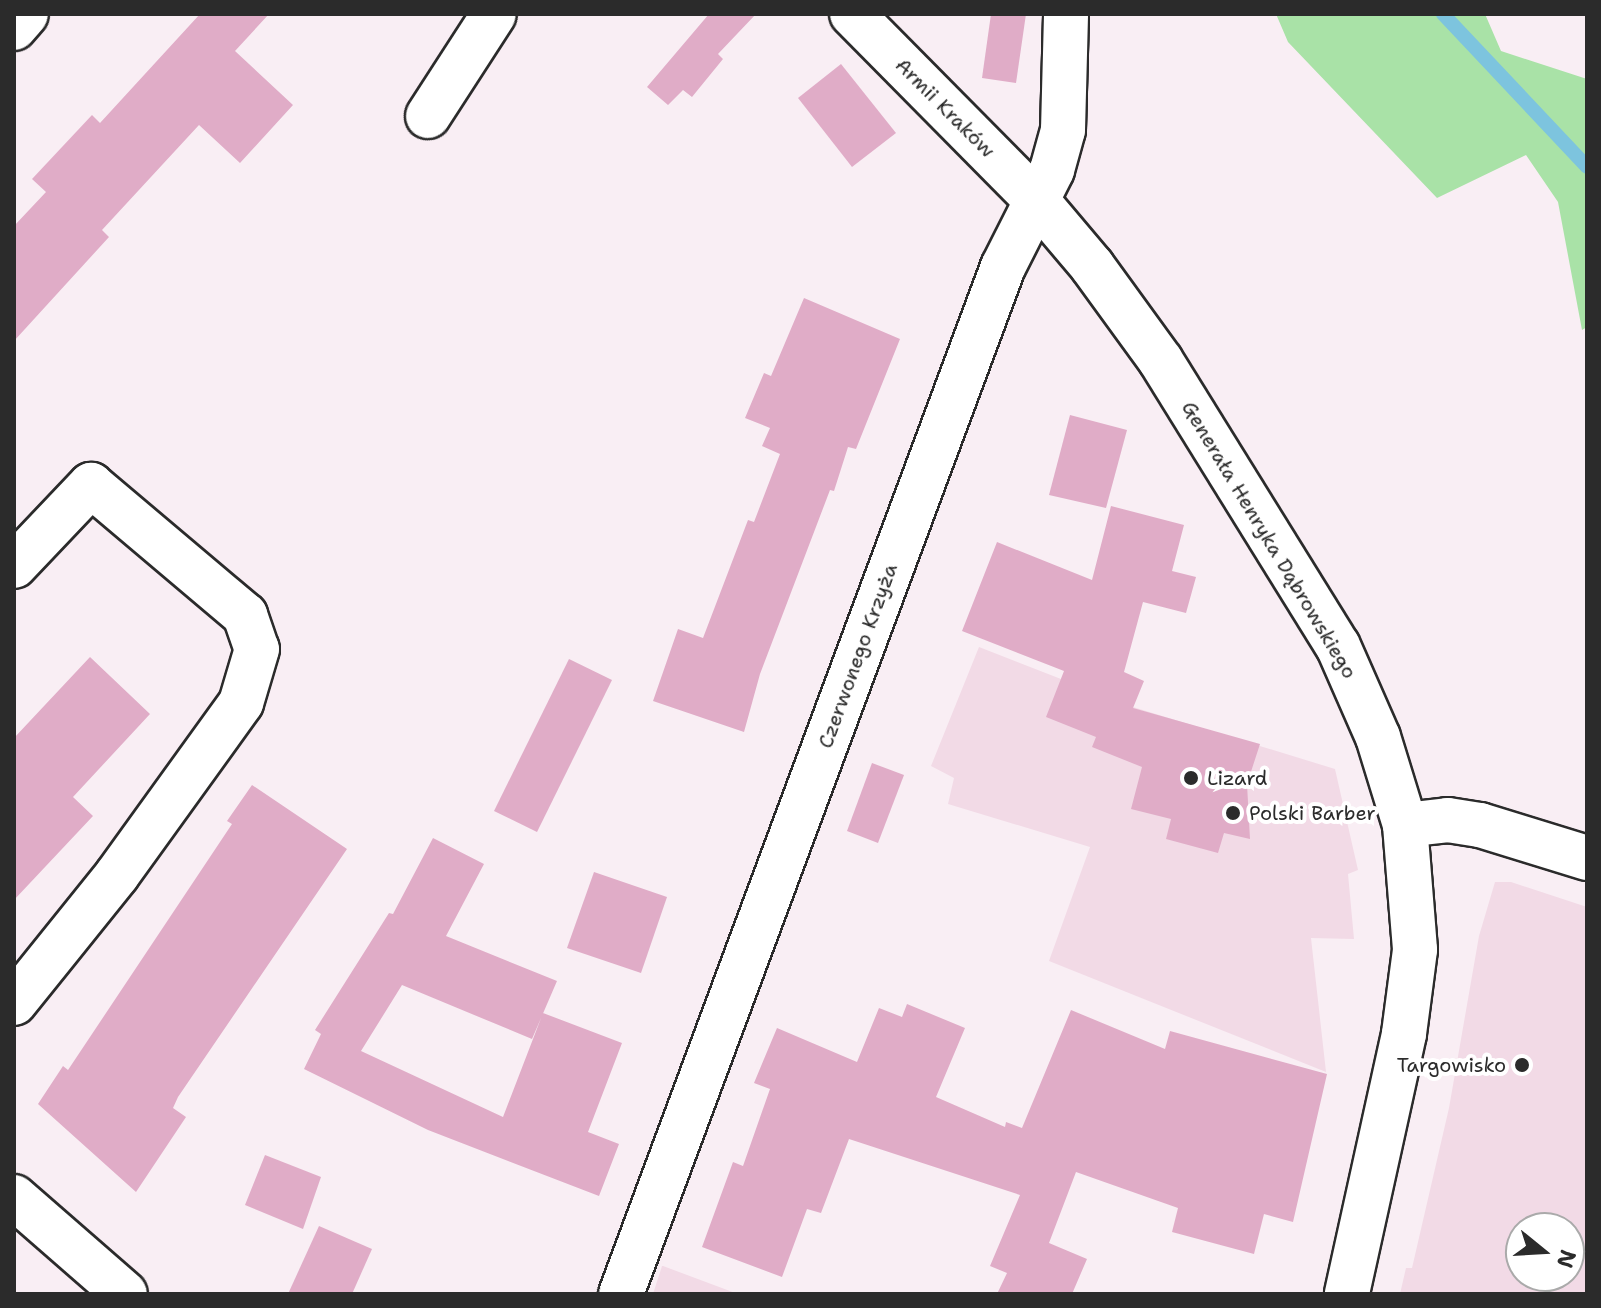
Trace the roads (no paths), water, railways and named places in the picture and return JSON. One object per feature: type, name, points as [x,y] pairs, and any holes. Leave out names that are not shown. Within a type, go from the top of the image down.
[{"type":"street","points":[[14,28],[26,14]]},
{"type":"street","points":[[428,116],[494,14]]},
{"type":"street","name":"Armii Kraków","points":[[852,14],[1038,202]]},
{"type":"street","name":"Czerwonego Krzyża","points":[[621,1294],[1000,274],[1038,202],[1063,130],[1066,14]]},
{"type":"street","name":"Generała Henryka Dąbrowskiego","points":[[1038,202],[1161,361],[1338,646],[1378,737],[1405,825],[1415,915],[1412,993],[1347,1294]]},
{"type":"street","points":[[14,566],[91,485],[245,615],[257,649],[241,703],[117,875],[14,1003]]},
{"type":"street","points":[[1405,825],[1448,820],[1480,825],[1587,858]]},
{"type":"street","points":[[14,1197],[125,1294]]},
{"type":"waterway","points":[[1443,14],[1587,167]]},
{"type":"place","name":"Lizard","points":[[1191,778]]},
{"type":"place","name":"Polski Barber","points":[[1233,813]]},
{"type":"place","name":"Targowisko","points":[[1522,1065]]}]
